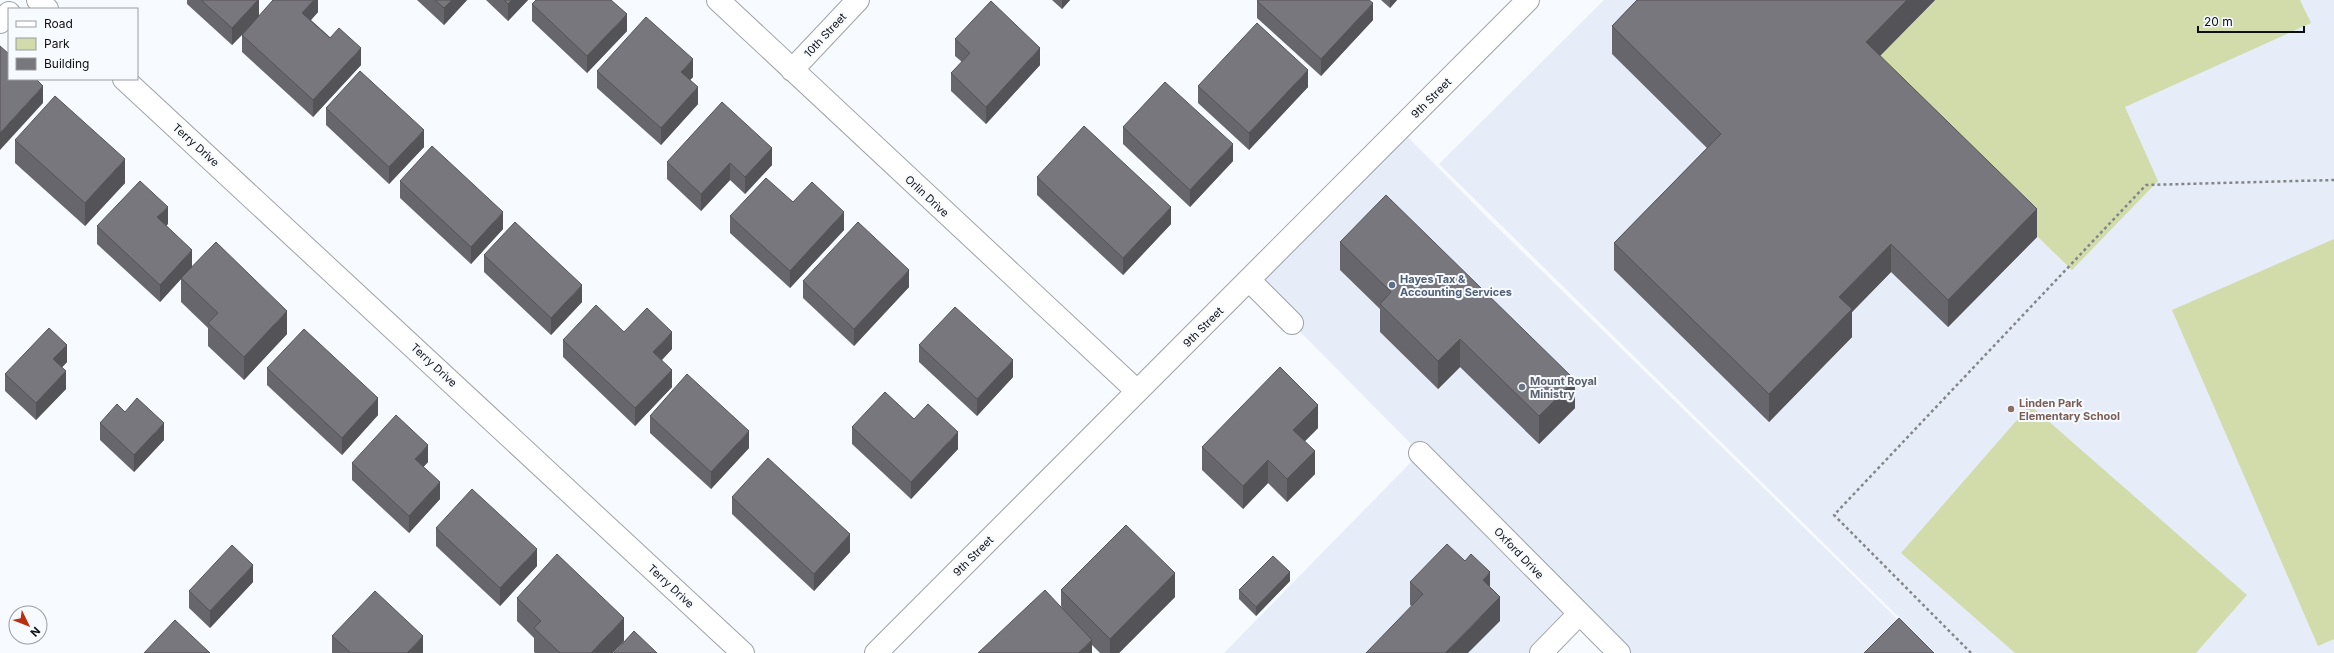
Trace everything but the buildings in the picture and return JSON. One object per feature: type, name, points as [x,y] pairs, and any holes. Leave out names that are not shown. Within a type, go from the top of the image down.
[{"type":"street","points":[[13,8],[21,0]]},
{"type":"street","points":[[38,0],[46,8]]},
{"type":"street","name":"Orlin Drive","points":[[718,0],[1138,391]]},
{"type":"street","name":"10th Street","points":[[792,70],[858,0]]},
{"type":"street","name":"9th Street","points":[[876,653],[1250,281],[1528,0]]},
{"type":"street","points":[[0,22],[8,14]]},
{"type":"street","name":"Terry Drive","points":[[125,80],[742,653]]},
{"type":"street","points":[[1250,281],[1292,323]]},
{"type":"street","name":"Oxford Drive","points":[[1420,453],[1619,653]]},
{"type":"street","points":[[1541,653],[1579,614]]},
{"type":"path","points":[[1971,653],[1834,515],[2146,185],[2334,180]]},
{"type":"shaded area","name":"Linden Park Elementary School","points":[[1604,0],[2334,0],[2334,653],[1935,653],[1439,164]]},
{"type":"shaded area","points":[[1400,129],[1492,222],[1932,653],[1619,653],[1579,614],[1541,653],[1224,653],[1420,453],[1250,281]]},
{"type":"green space","points":[[1935,0],[2300,0],[2311,23],[2125,107],[2158,181],[2072,270],[1866,70]]},
{"type":"green space","points":[[2334,239],[2334,639],[2318,646],[2172,310]]},
{"type":"green space","points":[[2030,405],[2247,595],[2196,653],[2015,653],[1901,553]]},
{"type":"place","name":"Hayes Tax & Accounting Services","points":[[1392,285]]},
{"type":"place","name":"Mount Royal Ministry","points":[[1522,387]]},
{"type":"place","name":"Linden Park Elementary School","points":[[2011,409]]}]
